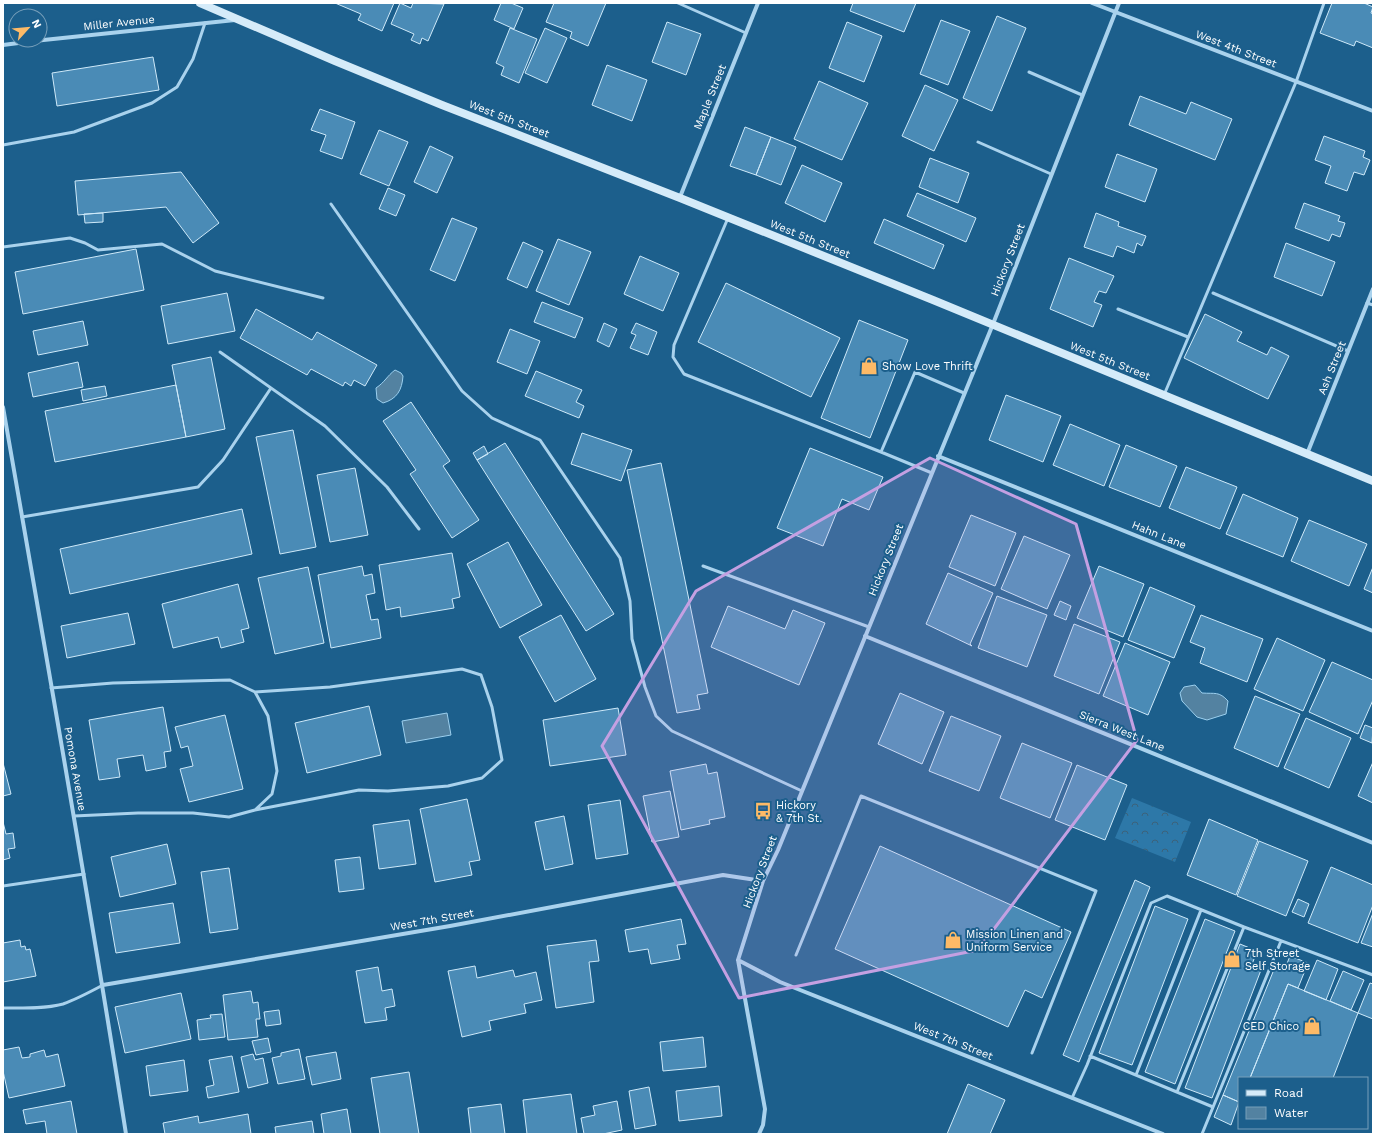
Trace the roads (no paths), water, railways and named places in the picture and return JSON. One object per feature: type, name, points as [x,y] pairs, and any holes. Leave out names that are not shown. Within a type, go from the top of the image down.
[{"type":"street","name":"West 5th Street","points":[[200,3],[442,105],[680,198],[993,324],[1373,481]]},
{"type":"street","name":"Maple Street","points":[[680,198],[758,3]]},
{"type":"street","name":"West 4th Street","points":[[1092,3],[1373,111]]},
{"type":"street","name":"Hickory Street","points":[[759,1134],[763,1125],[765,1109],[738,960],[763,881],[778,850],[993,324],[1119,3]]},
{"type":"street","name":"Miller Avenue","points":[[3,45],[238,20]]},
{"type":"street","name":"Ash Street","points":[[1307,454],[1373,289]]},
{"type":"street","name":"Pomona Avenue","points":[[3,407],[40,613],[103,985],[126,1134]]},
{"type":"street","name":"Hahn Lane","points":[[938,456],[1373,631]]},
{"type":"street","name":"Sierra West Lane","points":[[865,636],[1373,843]]},
{"type":"street","name":"West 7th Street","points":[[103,985],[450,926],[723,875],[763,881]]},
{"type":"street","name":"West 7th Street","points":[[738,960],[780,982],[1163,1134]]},
{"type":"lane","points":[[678,3],[746,34]]},
{"type":"lane","points":[[1164,395],[1296,82],[1324,3]]},
{"type":"lane","points":[[3,145],[74,132],[152,103],[177,87],[193,59],[205,23]]},
{"type":"lane","points":[[1029,72],[1082,95]]},
{"type":"lane","points":[[978,142],[1051,174]]},
{"type":"lane","points":[[331,204],[462,391],[492,418],[540,440],[620,558],[630,601],[632,639],[645,687],[656,716],[672,731],[802,791]]},
{"type":"lane","points":[[728,218],[674,345],[673,357],[684,374],[932,472]]},
{"type":"lane","points":[[3,247],[70,238],[85,243],[98,250],[162,244],[215,271],[323,298]]},
{"type":"lane","points":[[1213,293],[1348,351]]},
{"type":"lane","points":[[1367,303],[1373,305]]},
{"type":"lane","points":[[1118,310],[1188,337]]},
{"type":"lane","points":[[220,352],[325,426],[387,487],[419,529]]},
{"type":"lane","points":[[881,452],[915,372],[964,393]]},
{"type":"lane","points":[[22,517],[198,487],[222,460],[271,388]]},
{"type":"lane","points":[[703,566],[869,627]]},
{"type":"lane","points":[[52,688],[113,683],[230,680],[255,692],[330,687],[462,669],[481,675],[492,707],[502,760],[482,778],[448,786],[388,791],[359,790],[254,810],[229,817],[193,813],[138,813],[74,816]]},
{"type":"lane","points":[[254,810],[272,794],[277,771],[268,716],[255,692]]},
{"type":"lane","points":[[796,955],[861,796],[1096,892],[1032,1053]]},
{"type":"lane","points":[[3,886],[84,874]]},
{"type":"lane","points":[[1072,1098],[1151,902],[1167,896],[1244,927],[1373,975]]},
{"type":"lane","points":[[1136,1075],[1201,910]]},
{"type":"lane","points":[[1177,1092],[1244,927]]},
{"type":"lane","points":[[1202,1134],[1281,941]]},
{"type":"lane","points":[[3,1008],[31,1008],[62,1004],[83,996],[103,985]]},
{"type":"lane","points":[[1090,1056],[1213,1107]]},
{"type":"water","points":[[395,370],[403,376],[400,390],[392,399],[383,403],[377,399],[376,388],[382,384]]},
{"type":"water","points":[[1195,685],[1202,693],[1216,694],[1225,698],[1228,701],[1226,714],[1207,720],[1197,717],[1182,701],[1180,693],[1184,687]]},
{"type":"water","points":[[447,713],[451,735],[406,743],[402,721]]},
{"type":"place","name":"Show Love Thrift","points":[[869,366]]},
{"type":"place","name":"Hickory & 7th St.","points":[[763,811]]},
{"type":"place","name":"Mission Linen and Uniform Service","points":[[953,940]]},
{"type":"place","name":"7th Street Self Storage","points":[[1232,959]]},
{"type":"place","name":"CED Chico","points":[[1312,1026]]}]
